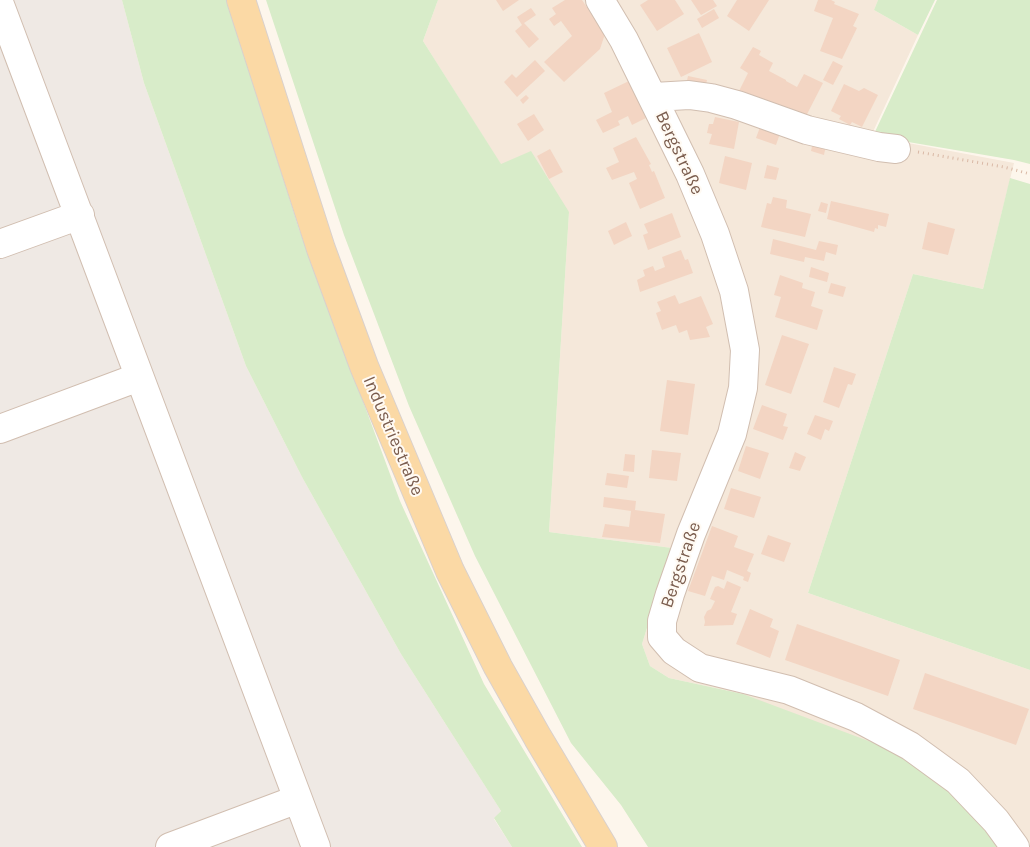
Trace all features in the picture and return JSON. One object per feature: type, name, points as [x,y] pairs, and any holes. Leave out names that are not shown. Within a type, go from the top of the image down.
[{"type":"main road","name":"Industriestraße","points":[[242,0],[324,258],[364,366],[442,553],[502,675],[603,847]]},
{"type":"street","name":"Bergstraße","points":[[600,0],[624,40],[654,98],[690,174],[715,234],[734,291],[745,350],[743,388],[732,434],[691,534],[670,594],[662,621],[662,637],[674,651],[700,668],[789,690],[856,717],[910,746],[958,781],[996,821],[1014,847]]},
{"type":"street","points":[[0,5],[316,847]]},
{"type":"street","name":"Bergstraße","points":[[654,98],[689,95],[711,98],[737,105],[807,130],[879,147],[896,149]]},
{"type":"street","points":[[0,244],[80,215]]},
{"type":"street","points":[[0,429],[139,377]]},
{"type":"street","points":[[170,847],[298,799]]},
{"type":"path","points":[[896,149],[956,157],[1030,174]]},
{"type":"shaded area","points":[[0,0],[122,0],[144,83],[246,366],[302,477],[401,654],[501,811],[494,819],[512,847],[0,847]]},
{"type":"shaded area","points":[[438,0],[878,0],[874,10],[918,35],[871,136],[1014,163],[983,289],[913,274],[808,593],[1030,670],[1030,847],[999,847],[743,694],[669,678],[650,666],[642,644],[672,548],[549,532],[569,212],[501,165],[423,41]]},
{"type":"green space","points":[[122,0],[227,0],[299,229],[400,501],[484,684],[582,847],[512,847],[494,818],[501,811],[401,654],[302,477],[246,366],[144,83]]},
{"type":"green space","points":[[266,0],[438,0],[423,41],[501,164],[531,151],[569,212],[549,532],[672,548],[642,644],[650,666],[669,678],[743,694],[890,749],[918,765],[984,823],[999,847],[648,847],[621,805],[571,743],[475,556],[409,406],[344,235]]},
{"type":"green space","points":[[878,0],[935,0],[918,35],[874,10]]},
{"type":"green space","points":[[937,0],[1030,0],[1030,164],[873,136]]},
{"type":"green space","points":[[1010,178],[1030,184],[1030,670],[808,593],[913,274],[983,289]]},
{"type":"building","points":[[496,0],[519,0],[503,11]]},
{"type":"building","points":[[565,0],[582,0],[605,34],[600,49],[564,82],[544,62],[572,36],[561,21],[554,26],[549,19],[556,14],[552,8]]},
{"type":"building","points":[[648,0],[675,0],[684,14],[657,31],[640,5]]},
{"type":"building","points":[[691,0],[713,0],[717,6],[701,15]]},
{"type":"building","points":[[737,0],[769,0],[749,31],[727,16]]},
{"type":"building","points":[[818,0],[831,0],[835,2],[834,4],[859,14],[853,26],[857,28],[842,59],[820,51],[833,18],[814,11]]},
{"type":"building","points":[[531,8],[536,15],[524,23],[539,39],[529,48],[515,31],[522,25],[517,17]]},
{"type":"building","points":[[714,9],[719,18],[702,28],[697,19]]},
{"type":"building","points":[[699,33],[712,62],[681,77],[667,48]]},
{"type":"building","points":[[753,47],[761,51],[759,55],[773,63],[769,71],[797,87],[804,74],[823,83],[804,120],[772,108],[739,91],[748,73],[740,68]]},
{"type":"building","points":[[535,60],[545,71],[517,97],[504,82],[512,74],[516,78]]},
{"type":"building","points":[[833,61],[843,66],[833,85],[823,80]]},
{"type":"building","points":[[688,76],[707,80],[705,89],[686,85]]},
{"type":"building","points":[[629,81],[646,118],[632,125],[628,116],[618,121],[620,125],[603,133],[596,120],[612,112],[604,93]]},
{"type":"building","points":[[844,84],[859,91],[864,88],[878,95],[862,127],[852,122],[850,125],[839,119],[841,116],[831,111]]},
{"type":"building","points":[[526,95],[529,98],[523,104],[520,100]]},
{"type":"building","points":[[534,114],[544,130],[528,141],[517,124]]},
{"type":"building","points":[[715,117],[739,122],[734,149],[709,144],[712,134],[707,133],[709,124],[713,124]]},
{"type":"building","points":[[763,119],[783,125],[776,145],[756,138]]},
{"type":"building","points":[[636,137],[651,164],[649,165],[652,172],[654,171],[665,198],[640,209],[629,183],[637,179],[634,172],[612,180],[606,168],[619,162],[613,148]]},
{"type":"building","points":[[814,137],[827,140],[824,155],[811,151]]},
{"type":"building","points":[[550,149],[563,172],[549,179],[537,156]]},
{"type":"building","points":[[725,156],[752,163],[746,190],[719,183]]},
{"type":"building","points":[[767,165],[779,168],[776,180],[764,178]]},
{"type":"building","points":[[773,197],[787,200],[786,208],[811,214],[805,237],[761,227],[767,203],[771,204]]},
{"type":"building","points":[[831,201],[889,214],[886,227],[878,225],[878,229],[875,228],[874,232],[827,219]]},
{"type":"building","points":[[821,202],[828,204],[826,213],[818,211]]},
{"type":"building","points":[[672,213],[681,237],[648,250],[643,235],[648,233],[644,224]]},
{"type":"building","points":[[626,222],[632,236],[614,245],[608,231]]},
{"type":"building","points":[[928,222],[955,229],[948,255],[922,249]]},
{"type":"building","points":[[773,239],[816,250],[819,241],[838,245],[836,255],[826,252],[824,261],[805,257],[804,262],[770,254]]},
{"type":"building","points":[[681,250],[685,260],[688,259],[693,273],[640,292],[637,280],[645,276],[643,270],[653,266],[655,271],[665,267],[662,257]]},
{"type":"building","points":[[811,267],[829,273],[827,282],[809,277]]},
{"type":"building","points":[[780,275],[803,283],[802,288],[815,292],[811,306],[823,310],[817,330],[775,317],[781,297],[774,295]]},
{"type":"building","points":[[831,283],[846,287],[843,297],[828,293]]},
{"type":"building","points":[[675,295],[679,304],[701,296],[713,324],[706,327],[710,337],[690,340],[687,330],[679,333],[676,325],[662,330],[656,313],[661,311],[657,302]]},
{"type":"building","points":[[782,335],[809,344],[791,394],[765,385]]},
{"type":"building","points":[[834,367],[856,374],[852,385],[848,384],[839,408],[823,402]]},
{"type":"building","points":[[667,380],[695,384],[688,435],[660,431]]},
{"type":"building","points":[[762,405],[787,414],[783,426],[788,427],[783,440],[753,429]]},
{"type":"building","points":[[815,415],[833,421],[829,431],[825,429],[821,440],[807,434]]},
{"type":"building","points":[[746,446],[769,453],[760,479],[738,471]]},
{"type":"building","points":[[652,450],[681,453],[677,481],[649,478]]},
{"type":"building","points":[[795,452],[806,457],[800,471],[789,468]]},
{"type":"building","points":[[625,454],[635,455],[634,472],[623,471]]},
{"type":"building","points":[[607,473],[629,476],[627,488],[605,485]]},
{"type":"building","points":[[731,488],[761,497],[754,518],[724,509]]},
{"type":"building","points":[[604,497],[636,501],[635,510],[665,514],[660,543],[602,537],[605,524],[629,527],[631,511],[603,507]]},
{"type":"building","points":[[712,526],[738,536],[734,547],[754,554],[747,571],[751,573],[748,582],[743,580],[744,577],[727,570],[724,580],[712,576],[705,596],[688,591]]},
{"type":"building","points":[[768,535],[791,543],[784,562],[761,554]]},
{"type":"building","points":[[727,581],[741,587],[731,612],[737,614],[733,625],[704,626],[704,617],[715,601],[710,599],[715,587],[718,586],[724,589]]},
{"type":"building","points":[[750,609],[773,619],[770,627],[779,631],[770,658],[736,644]]},
{"type":"building","points":[[797,624],[900,660],[888,696],[785,660]]},
{"type":"building","points":[[925,673],[1029,709],[1016,745],[913,709]]}]
